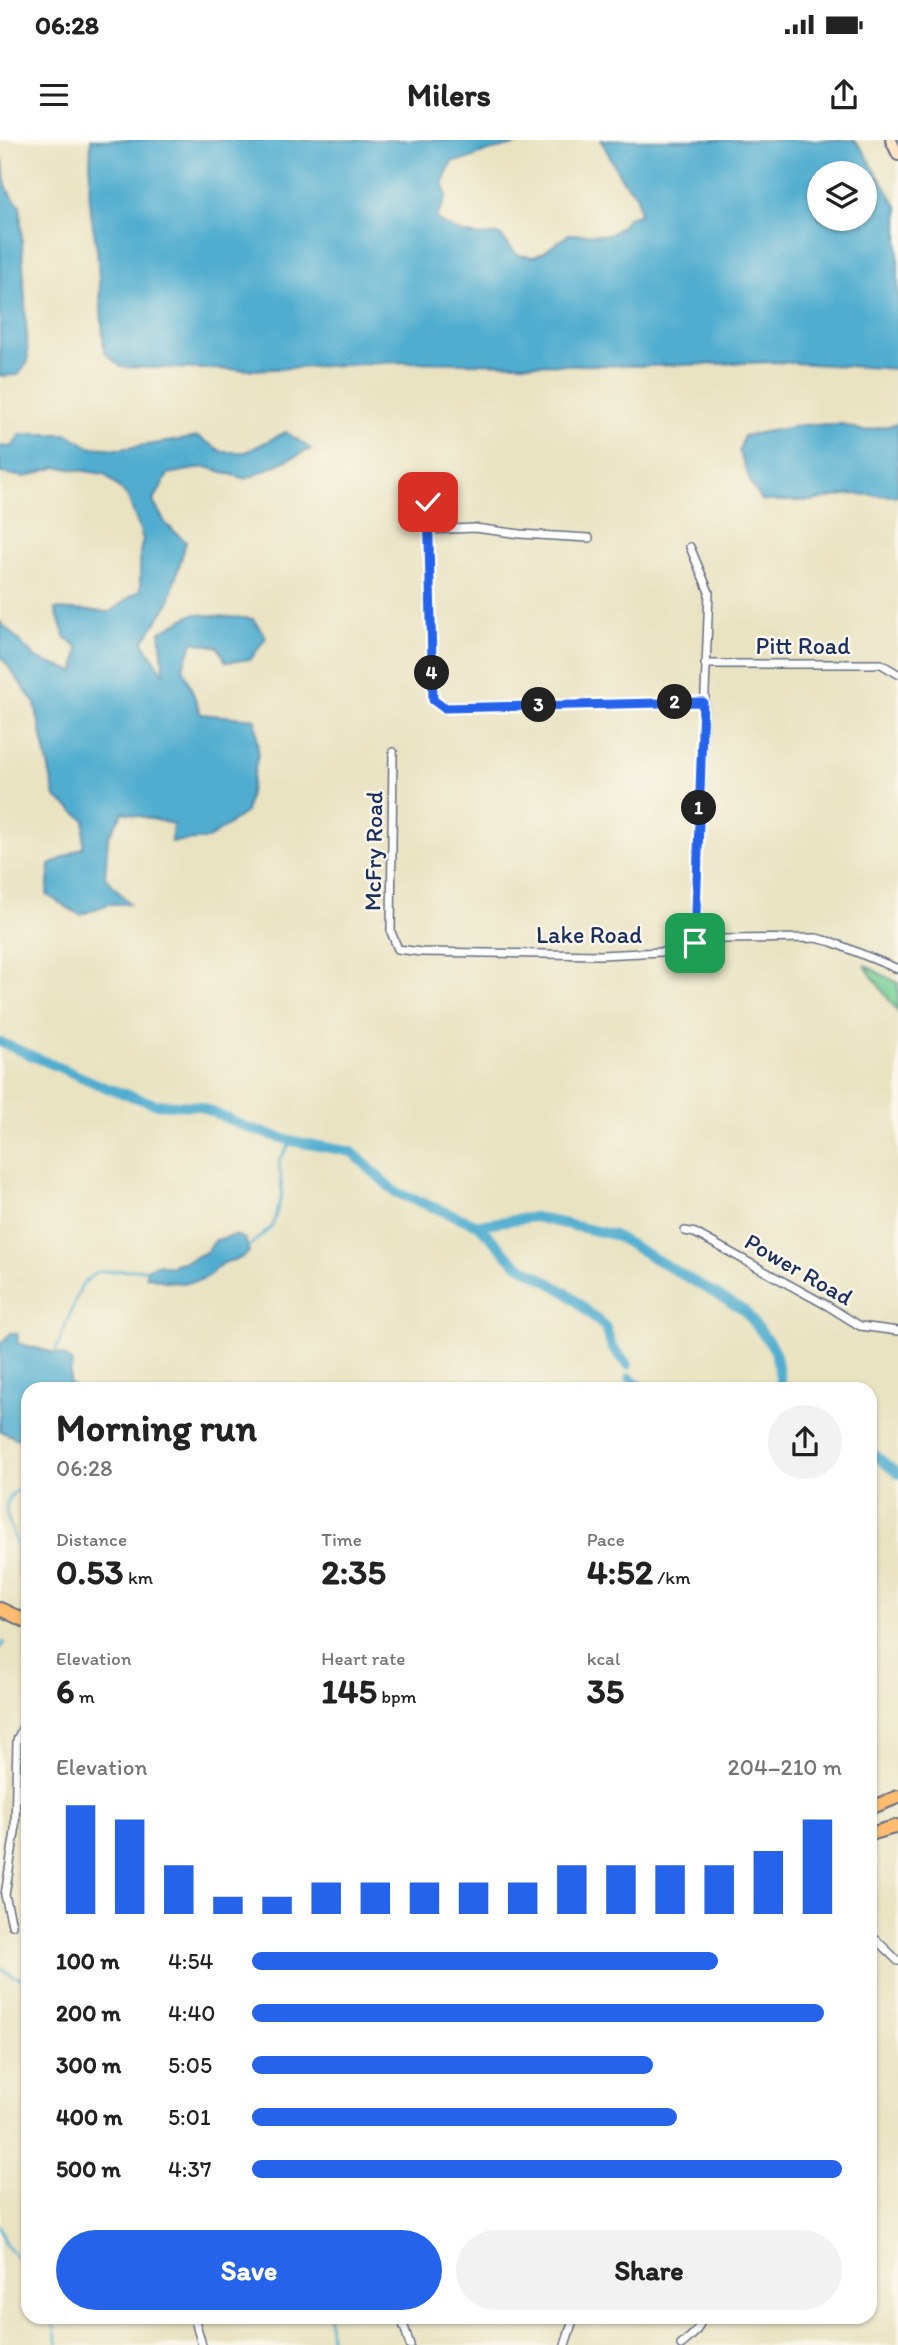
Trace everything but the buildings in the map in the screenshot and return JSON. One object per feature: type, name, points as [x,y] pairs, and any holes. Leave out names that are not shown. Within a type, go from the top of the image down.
[{"type":"main road","points":[[0,1609],[21,1619]]},
{"type":"main road","points":[[877,1805],[898,1797]]},
{"type":"main road","points":[[877,1827],[898,1824]]},
{"type":"main road","points":[[877,1832],[898,1824]]},
{"type":"street","points":[[891,140],[898,155]]},
{"type":"street","points":[[428,502],[433,700],[444,708],[703,702]]},
{"type":"street","points":[[428,530],[475,528],[589,538]]},
{"type":"street","points":[[690,547],[709,593],[695,943]]},
{"type":"street","name":"Pitt Road","points":[[705,664],[881,664],[898,674]]},
{"type":"street","name":"McFry Road","points":[[393,752],[391,932],[398,949]]},
{"type":"street","name":"Lake Road","points":[[398,949],[421,952],[601,955],[682,951],[695,943],[719,939],[816,938],[898,970]]},
{"type":"street","name":"Power Road","points":[[685,1231],[695,1233],[860,1326],[898,1331]]},
{"type":"street","points":[[12,1925],[5,1895],[15,1832],[17,1740],[21,1731]]},
{"type":"street","points":[[877,1941],[898,1961]]},
{"type":"street","points":[[196,2324],[202,2345]]},
{"type":"street","points":[[403,2324],[410,2345]]},
{"type":"street","points":[[565,2345],[572,2324]]},
{"type":"street","points":[[681,2345],[700,2324]]},
{"type":"green space","points":[[864,965],[898,983],[898,1012]]},
{"type":"water","points":[[91,140],[527,140],[467,159],[452,161],[443,182],[447,197],[436,218],[465,234],[499,234],[517,255],[534,257],[569,234],[609,235],[622,226],[628,217],[640,215],[637,196],[621,178],[601,140],[854,140],[869,161],[807,161],[807,231],[877,231],[877,174],[898,208],[898,369],[776,362],[647,366],[400,362],[253,370],[121,367],[104,351],[97,249],[89,202]]},
{"type":"water","points":[[0,157],[3,160],[8,190],[20,205],[28,362],[18,375],[0,376]]},
{"type":"water","points":[[842,424],[863,431],[898,424],[898,496],[850,494],[812,501],[763,501],[752,486],[739,451],[744,436],[803,425]]},
{"type":"water","points":[[286,432],[311,449],[246,479],[206,467],[168,474],[153,502],[166,524],[186,542],[168,604],[143,642],[164,675],[160,632],[193,614],[253,619],[266,637],[251,659],[226,662],[218,647],[193,642],[183,667],[201,714],[256,719],[258,754],[246,812],[208,839],[171,842],[173,824],[123,812],[108,837],[105,877],[130,904],[108,904],[80,915],[47,895],[50,865],[83,847],[85,820],[55,797],[35,704],[0,655],[0,622],[37,659],[75,672],[78,647],[65,637],[55,609],[110,612],[140,590],[140,552],[143,539],[128,497],[105,474],[57,467],[25,477],[0,473],[0,446],[12,447],[20,434],[68,434],[90,447],[120,449],[198,437],[223,452],[246,452]]},
{"type":"water","points":[[235,1235],[245,1239],[249,1252],[240,1259],[222,1264],[207,1277],[184,1283],[146,1276],[146,1269],[159,1264],[171,1267],[190,1260],[206,1252],[216,1240]]},
{"type":"water","points":[[11,1333],[18,1334],[17,1343],[65,1356],[72,1363],[69,1382],[21,1382],[21,1440],[0,1431],[0,1344]]},
{"type":"waterway","points":[[0,1042],[107,1088],[155,1104],[199,1106],[248,1128],[292,1141],[352,1152],[395,1192],[478,1225],[534,1217],[614,1235],[745,1311],[775,1350],[781,1382]]},
{"type":"waterway","points":[[248,1247],[272,1227],[282,1194],[279,1161],[292,1141]]},
{"type":"waterway","points":[[478,1225],[514,1262],[567,1293],[606,1328],[612,1347],[628,1365]]},
{"type":"waterway","points":[[55,1353],[81,1286],[96,1272],[146,1269]]},
{"type":"waterway","points":[[630,1378],[635,1382]]},
{"type":"waterway","points":[[877,1457],[898,1474]]},
{"type":"waterway","points":[[19,1576],[17,1545],[6,1504],[12,1494],[21,1488]]},
{"type":"waterway","points":[[0,1648],[4,1642]]},
{"type":"waterway","points":[[0,1969],[21,1979]]},
{"type":"waterway","points":[[0,2227],[6,2245],[21,2262]]},
{"type":"waterway","points":[[54,2324],[58,2345]]},
{"type":"waterway","points":[[330,2324],[331,2345]]},
{"type":"route","points":[[428,502],[433,700],[444,708],[703,702],[695,943]]}]
